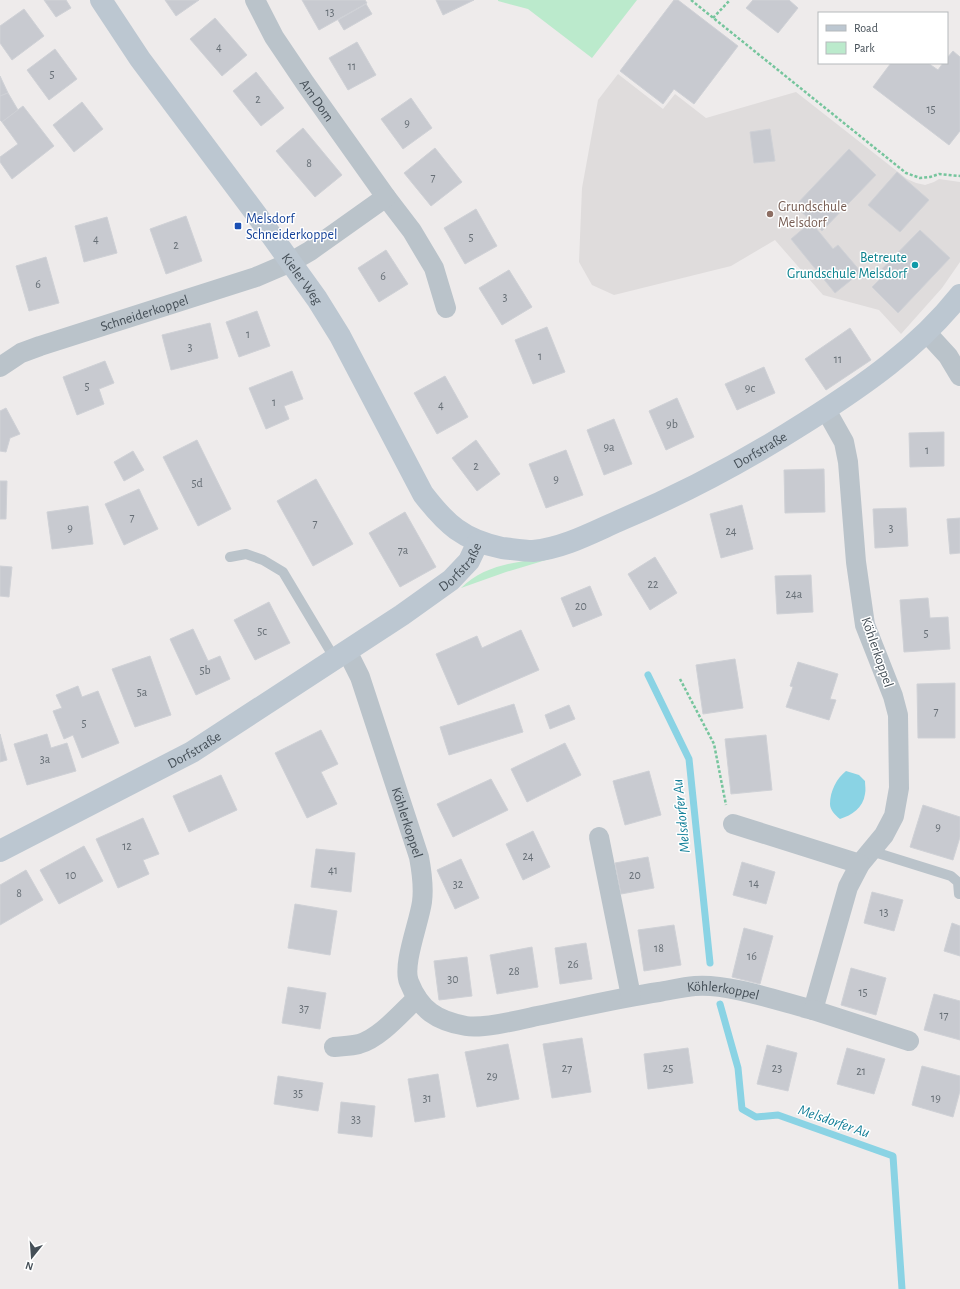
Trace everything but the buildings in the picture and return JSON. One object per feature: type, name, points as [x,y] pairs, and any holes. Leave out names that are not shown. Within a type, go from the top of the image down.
[{"type":"street","name":"Kieler Weg","points":[[101,0],[140,59],[317,299],[340,336],[423,494],[435,509],[460,532],[478,542]]},
{"type":"street","name":"Am Dom","points":[[255,0],[274,37],[325,112],[412,231],[434,268],[446,308]]},
{"type":"street","points":[[291,262],[323,242],[386,197]]},
{"type":"street","name":"Schneiderkoppel","points":[[0,367],[20,353],[256,277],[291,262]]},
{"type":"street","name":"Dorfstraße","points":[[0,851],[192,752],[402,615],[451,580],[469,561],[478,542],[507,548],[534,551],[581,538],[688,490],[774,442],[826,410],[903,354],[926,332],[960,295]]},
{"type":"street","points":[[926,332],[948,356],[960,376]]},
{"type":"street","name":"Köhlerkoppel","points":[[813,1010],[848,887],[866,858],[884,835],[894,816],[899,788],[898,715],[893,696],[865,625],[856,562],[848,462],[844,442],[826,410]]},
{"type":"street","name":"Köhlerkoppel","points":[[341,655],[360,677],[419,858],[423,879],[422,902],[408,965],[408,981],[417,998],[431,1014],[449,1022],[468,1026],[487,1025],[520,1020],[632,996],[696,986],[715,987],[738,991],[813,1010],[909,1041]]},
{"type":"street","points":[[733,824],[866,858]]},
{"type":"street","points":[[599,837],[632,996]]},
{"type":"street","points":[[334,1046],[359,1044],[376,1035],[388,1026],[417,998]]},
{"type":"lane","points":[[230,557],[246,554],[263,560],[283,572],[341,655]]},
{"type":"lane","points":[[866,858],[951,876],[958,882],[959,894]]},
{"type":"path","points":[[691,0],[906,173],[920,178],[939,174],[960,176]]},
{"type":"path","points":[[713,18],[730,0]]},
{"type":"path","points":[[680,679],[714,744],[724,801],[733,824]]},
{"type":"shaded area","name":"Grundschule Melsdorf","points":[[618,74],[663,109],[675,94],[706,118],[796,92],[907,179],[925,185],[939,179],[960,182],[960,262],[942,288],[901,334],[879,310],[823,295],[775,240],[731,266],[614,295],[592,285],[579,262],[582,188],[598,100]]},
{"type":"green space","points":[[498,0],[637,0],[592,58],[528,9]]},
{"type":"green space","points":[[556,557],[506,572],[461,588],[482,573],[493,568],[518,562]]},
{"type":"water","points":[[846,771],[859,775],[865,781],[865,792],[864,799],[859,807],[853,813],[840,819],[831,808],[830,799],[835,785]]},
{"type":"waterway","name":"Melsdorfer Au","points":[[648,675],[689,759],[710,963]]},
{"type":"waterway","name":"Melsdorfer Au","points":[[720,1004],[738,1068],[742,1109],[756,1117],[778,1115],[893,1156],[902,1289]]},
{"type":"place","name":"Grundschule Melsdorf","points":[[770,214]]},
{"type":"place","name":"Melsdorf Schneiderkoppel","points":[[238,226]]},
{"type":"place","name":"Betreute Grundschule Melsdorf","points":[[915,265]]}]
